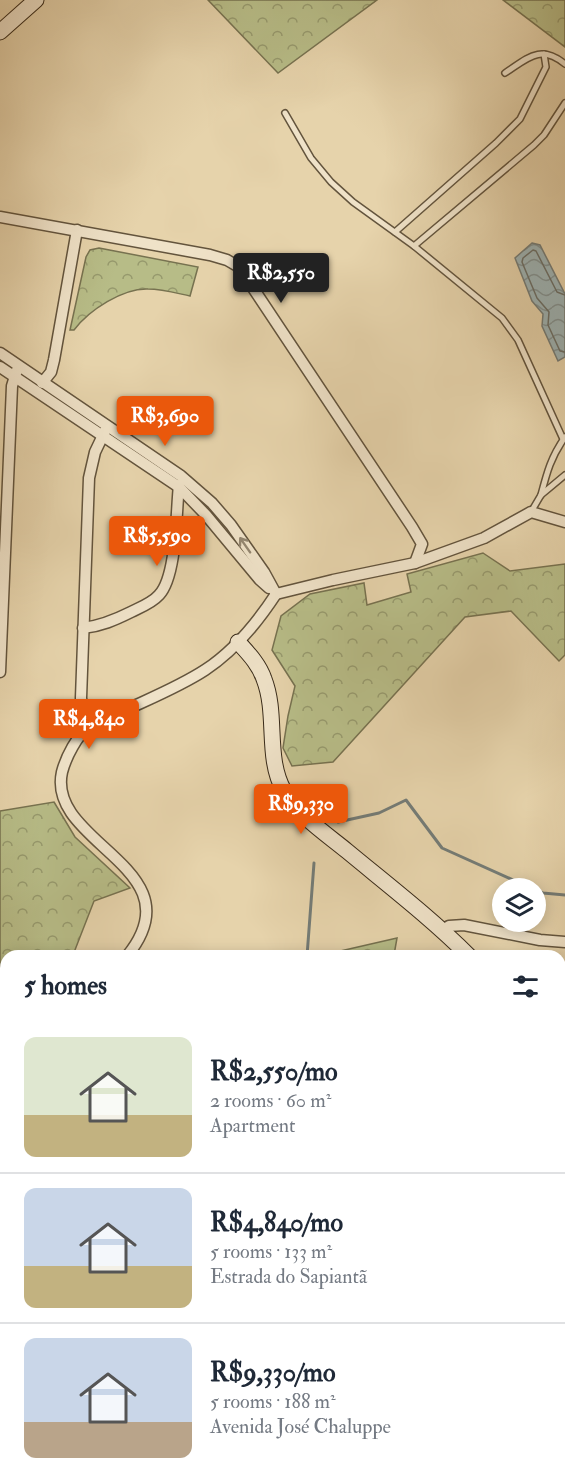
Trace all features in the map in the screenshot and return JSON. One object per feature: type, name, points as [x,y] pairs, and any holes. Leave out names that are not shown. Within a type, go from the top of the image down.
[{"type":"street","points":[[0,32],[36,0]]},
{"type":"street","points":[[0,218],[210,255],[227,260],[239,267],[412,527],[422,544],[416,563]]},
{"type":"street","points":[[42,383],[51,372],[54,360],[76,230]]},
{"type":"street","points":[[0,353],[16,372],[212,503],[231,525],[276,594]]},
{"type":"street","points":[[0,367],[42,383],[106,431]]},
{"type":"street","points":[[0,672],[12,386],[16,372]]},
{"type":"street","points":[[89,726],[82,712],[81,698],[89,478],[95,452],[106,431]]},
{"type":"street","points":[[83,628],[101,626],[115,620],[146,605],[160,594],[171,569],[180,481]]},
{"type":"street","points":[[132,950],[138,942],[144,926],[146,909],[141,888],[132,874],[76,820],[61,791],[62,772],[70,752],[89,726],[168,690],[206,669],[257,623],[276,594],[416,563],[484,538],[531,512],[565,522]]},
{"type":"street","points":[[238,642],[256,663],[264,679],[269,698],[274,761],[278,777],[294,806],[442,930],[461,950]]},
{"type":"street","points":[[442,930],[464,925],[540,940],[565,942]]},
{"type":"lane","points":[[395,232],[520,119],[546,67],[544,54]]},
{"type":"lane","points":[[506,73],[529,56],[554,55],[565,64]]},
{"type":"lane","points":[[414,246],[534,145],[544,135],[565,103]]},
{"type":"lane","points":[[285,113],[311,158],[331,182],[353,202],[414,246],[502,318],[518,340],[564,438],[552,456],[541,495],[531,512]]},
{"type":"lane","points":[[541,495],[565,475]]},
{"type":"green space","points":[[208,0],[377,0],[278,73]]},
{"type":"green space","points":[[503,0],[565,0],[565,47]]},
{"type":"green space","points":[[99,248],[198,267],[190,296],[153,289],[128,292],[97,308],[74,330],[70,330],[86,257],[90,250]]},
{"type":"green space","points":[[483,553],[510,571],[565,564],[565,655],[559,661],[511,611],[465,617],[333,762],[292,766],[283,748],[295,686],[272,650],[281,616],[310,594],[364,583],[367,605],[411,592],[407,574]]},
{"type":"green space","points":[[54,802],[75,837],[130,888],[94,901],[75,950],[0,950],[0,811]]},
{"type":"green space","points":[[397,938],[395,950],[345,950]]},
{"type":"water","points":[[532,243],[540,245],[565,294],[565,357],[558,361],[542,326],[543,314],[532,301],[515,258]]},
{"type":"waterway","points":[[338,822],[379,813],[406,800],[442,848],[509,878]]},
{"type":"waterway","points":[[307,950],[314,863]]},
{"type":"waterway","points":[[546,893],[565,895]]}]
